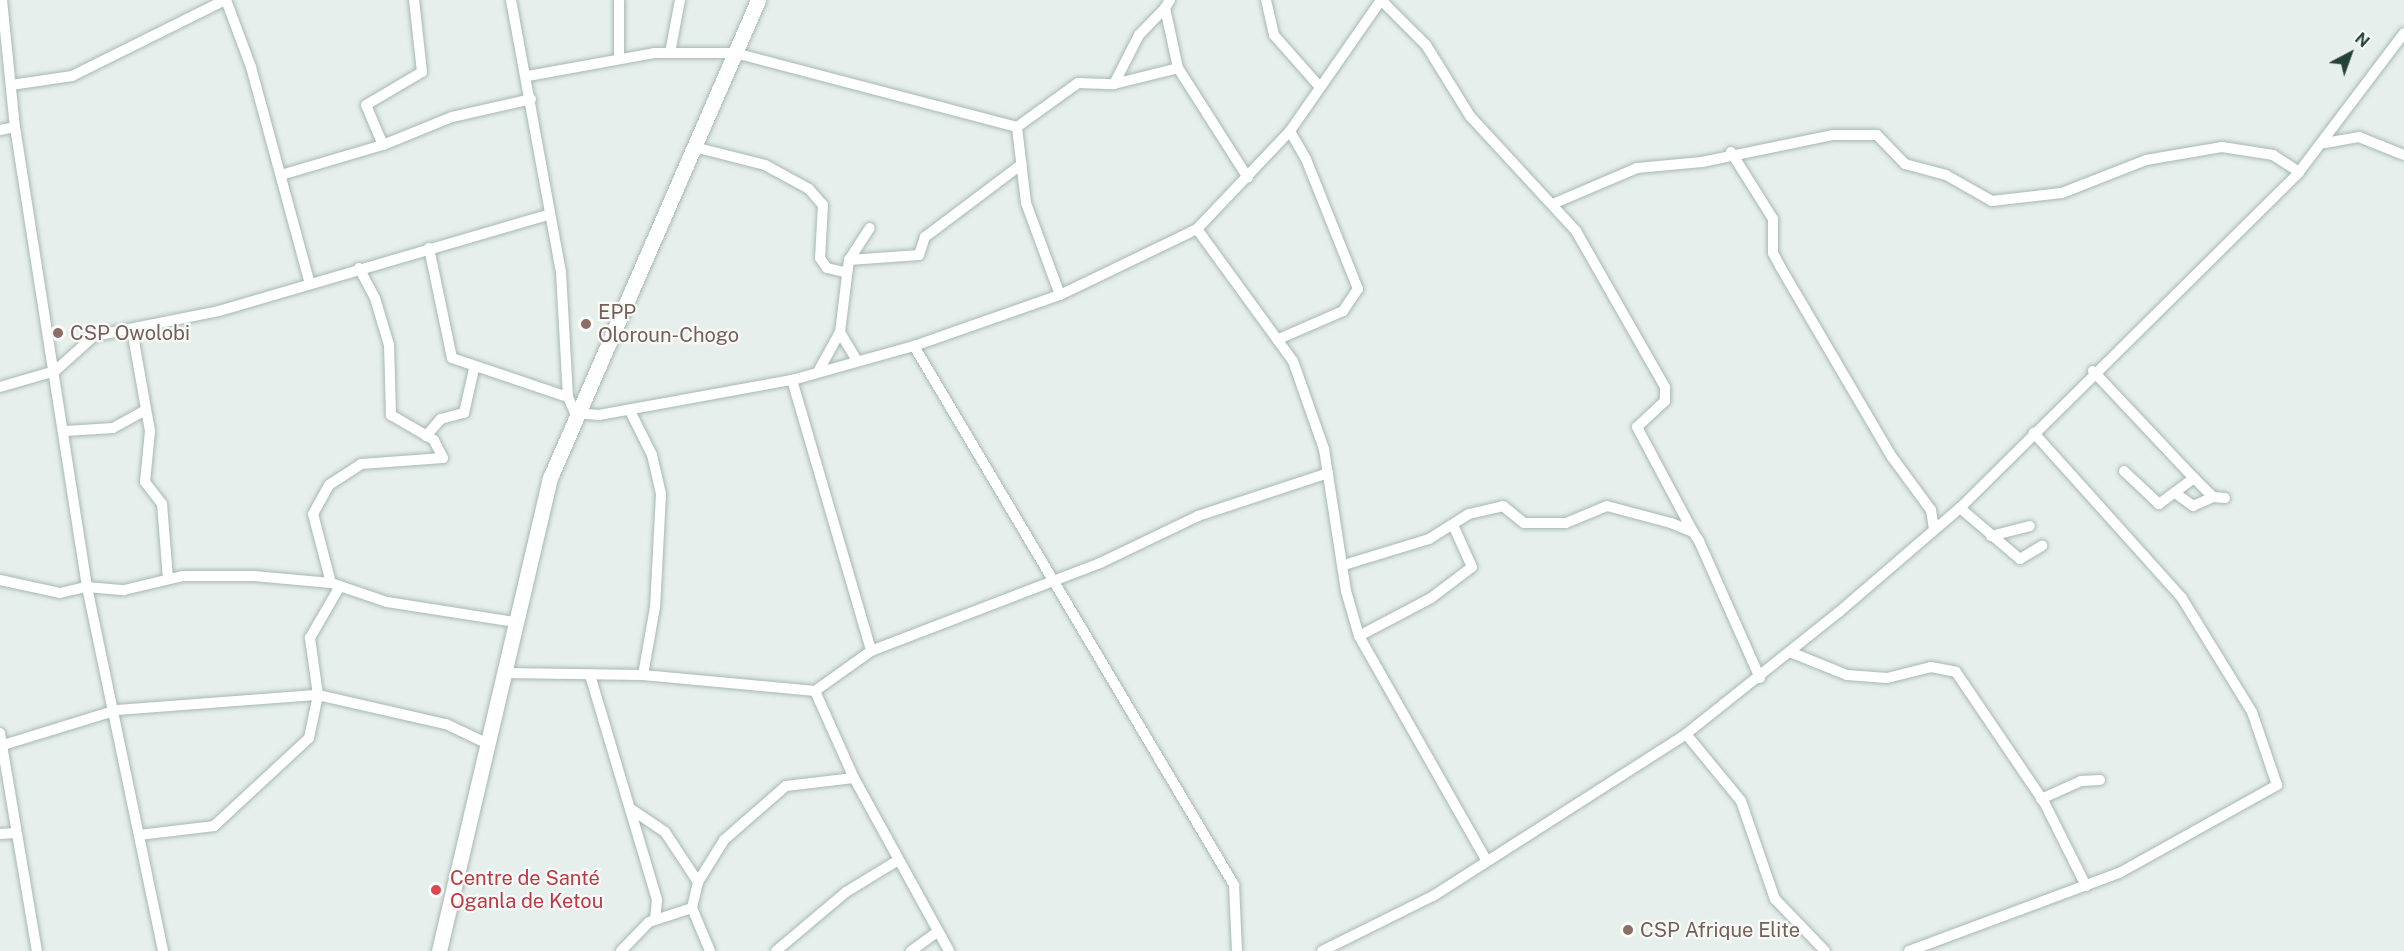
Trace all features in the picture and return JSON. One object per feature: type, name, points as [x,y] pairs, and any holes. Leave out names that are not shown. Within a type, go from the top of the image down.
[{"type":"street","points":[[2,0],[15,127],[66,431],[87,587],[117,710],[121,758],[164,951]]},
{"type":"street","points":[[11,85],[72,76],[226,0],[281,175],[309,280]]},
{"type":"street","points":[[383,145],[366,105],[422,72],[414,0]]},
{"type":"street","points":[[511,0],[528,76],[548,215],[567,323],[568,397],[575,413]]},
{"type":"street","points":[[619,0],[619,59]]},
{"type":"street","points":[[670,53],[680,0]]},
{"type":"street","points":[[439,951],[550,477],[575,413],[758,0]]},
{"type":"street","points":[[1266,0],[1274,35],[1319,86]]},
{"type":"street","points":[[575,413],[630,411],[792,380],[856,359],[914,346],[1060,295],[1197,229],[1248,178],[1290,131],[1319,86],[1382,0],[1426,45],[1470,116],[1555,203],[1665,387],[1665,401],[1637,427],[1693,532],[1760,678]]},
{"type":"street","points":[[1168,4],[1178,68],[1248,178]]},
{"type":"street","points":[[1114,84],[1140,35],[1168,4]]},
{"type":"street","points":[[1322,951],[1434,896],[1686,734],[1760,678],[1960,508],[2093,371],[2299,172],[2325,143],[2404,33]]},
{"type":"street","points":[[528,76],[619,59],[670,53],[735,53],[1017,127]]},
{"type":"street","points":[[1017,127],[1078,83],[1114,84],[1178,68]]},
{"type":"street","points":[[281,175],[383,145],[452,117],[531,99]]},
{"type":"street","points":[[0,130],[15,127]]},
{"type":"street","points":[[1017,127],[1029,216],[1060,295]]},
{"type":"street","points":[[1281,338],[1343,311],[1358,289],[1338,249],[1306,159],[1290,131]]},
{"type":"street","points":[[1555,203],[1637,168],[1702,162],[1731,152],[1832,135],[1877,135],[1905,164],[1946,175],[1979,198],[2001,202],[2062,193],[2146,160],[2222,147],[2273,155],[2299,172]]},
{"type":"street","points":[[2325,143],[2359,137],[2404,155]]},
{"type":"street","points":[[694,147],[765,165],[809,189],[823,205],[820,258],[827,268],[844,273]]},
{"type":"street","points":[[1731,152],[1773,219],[1773,253],[1781,268],[1892,457],[1931,510],[1934,530]]},
{"type":"street","points":[[849,260],[919,255],[925,237],[1022,164]]},
{"type":"street","points":[[0,387],[55,371],[94,336],[219,311],[309,280],[548,215]]},
{"type":"street","points":[[819,370],[840,332],[844,273],[849,260],[870,228]]},
{"type":"street","points":[[1197,229],[1281,338],[1324,449],[1359,636],[1487,861]]},
{"type":"street","points":[[429,248],[452,357],[474,369],[568,397]]},
{"type":"street","points":[[139,835],[207,829],[219,822],[309,738],[318,695],[310,638],[335,584],[315,533],[318,501],[329,485],[361,464],[441,460],[439,447],[392,415],[389,345],[375,297],[358,268]]},
{"type":"street","points":[[132,330],[150,431],[145,482],[162,504],[168,578]]},
{"type":"street","points":[[840,332],[856,359]]},
{"type":"street","points":[[914,346],[1050,579],[1234,885],[1237,951]]},
{"type":"street","points":[[426,436],[441,419],[464,413],[474,369]]},
{"type":"street","points":[[2093,371],[2213,497]]},
{"type":"street","points":[[792,380],[871,651]]},
{"type":"street","points":[[66,431],[113,428],[145,410]]},
{"type":"street","points":[[630,411],[652,455],[661,494],[655,607],[643,675]]},
{"type":"street","points":[[1910,951],[2086,886],[2277,785],[2252,712],[2182,598],[2034,433]]},
{"type":"street","points":[[2124,471],[2159,504],[2178,495],[2194,478]]},
{"type":"street","points":[[505,673],[643,675],[815,691],[871,651],[1050,579],[1100,563],[1198,516],[1328,473]]},
{"type":"street","points":[[2178,495],[2193,506],[2213,497],[2225,498]]},
{"type":"street","points":[[1344,565],[1429,538],[1469,514],[1503,506],[1531,524],[1566,523],[1607,506],[1693,532]]},
{"type":"street","points":[[1960,508],[2020,559],[2042,546]]},
{"type":"street","points":[[1359,636],[1431,598],[1470,569],[1470,556],[1453,525]]},
{"type":"street","points":[[1991,536],[2030,526]]},
{"type":"street","points":[[0,580],[60,593],[87,587],[111,591],[168,578],[254,576],[335,584],[387,602],[515,622]]},
{"type":"street","points":[[1790,652],[1847,675],[1887,678],[1931,667],[1956,672],[2041,799],[2086,886]]},
{"type":"street","points":[[590,675],[632,809],[657,900],[655,918]]},
{"type":"street","points":[[815,691],[854,778],[897,861],[949,951]]},
{"type":"street","points":[[1,746],[117,710],[318,695],[446,724],[486,743]]},
{"type":"street","points":[[0,733],[14,833],[24,859],[37,951]]},
{"type":"street","points":[[1686,734],[1741,801],[1775,899],[1825,951]]},
{"type":"street","points":[[710,951],[692,908],[698,882],[724,840],[770,797],[804,781],[854,778]]},
{"type":"street","points":[[2041,799],[2080,781],[2100,780]]},
{"type":"street","points":[[632,809],[665,832],[698,882]]},
{"type":"street","points":[[0,834],[14,833]]},
{"type":"street","points":[[776,951],[846,892],[897,861]]},
{"type":"street","points":[[621,951],[655,918],[692,908]]},
{"type":"street","points":[[911,951],[937,932]]},
{"type":"place","name":"EPP Oloroun-Chogo","points":[[586,324]]},
{"type":"place","name":"CSP Owolobi","points":[[58,333]]},
{"type":"place","name":"Centre de Santé Oganla de Ketou","points":[[436,890]]},
{"type":"place","name":"CSP Afrique Elite","points":[[1628,930]]}]
